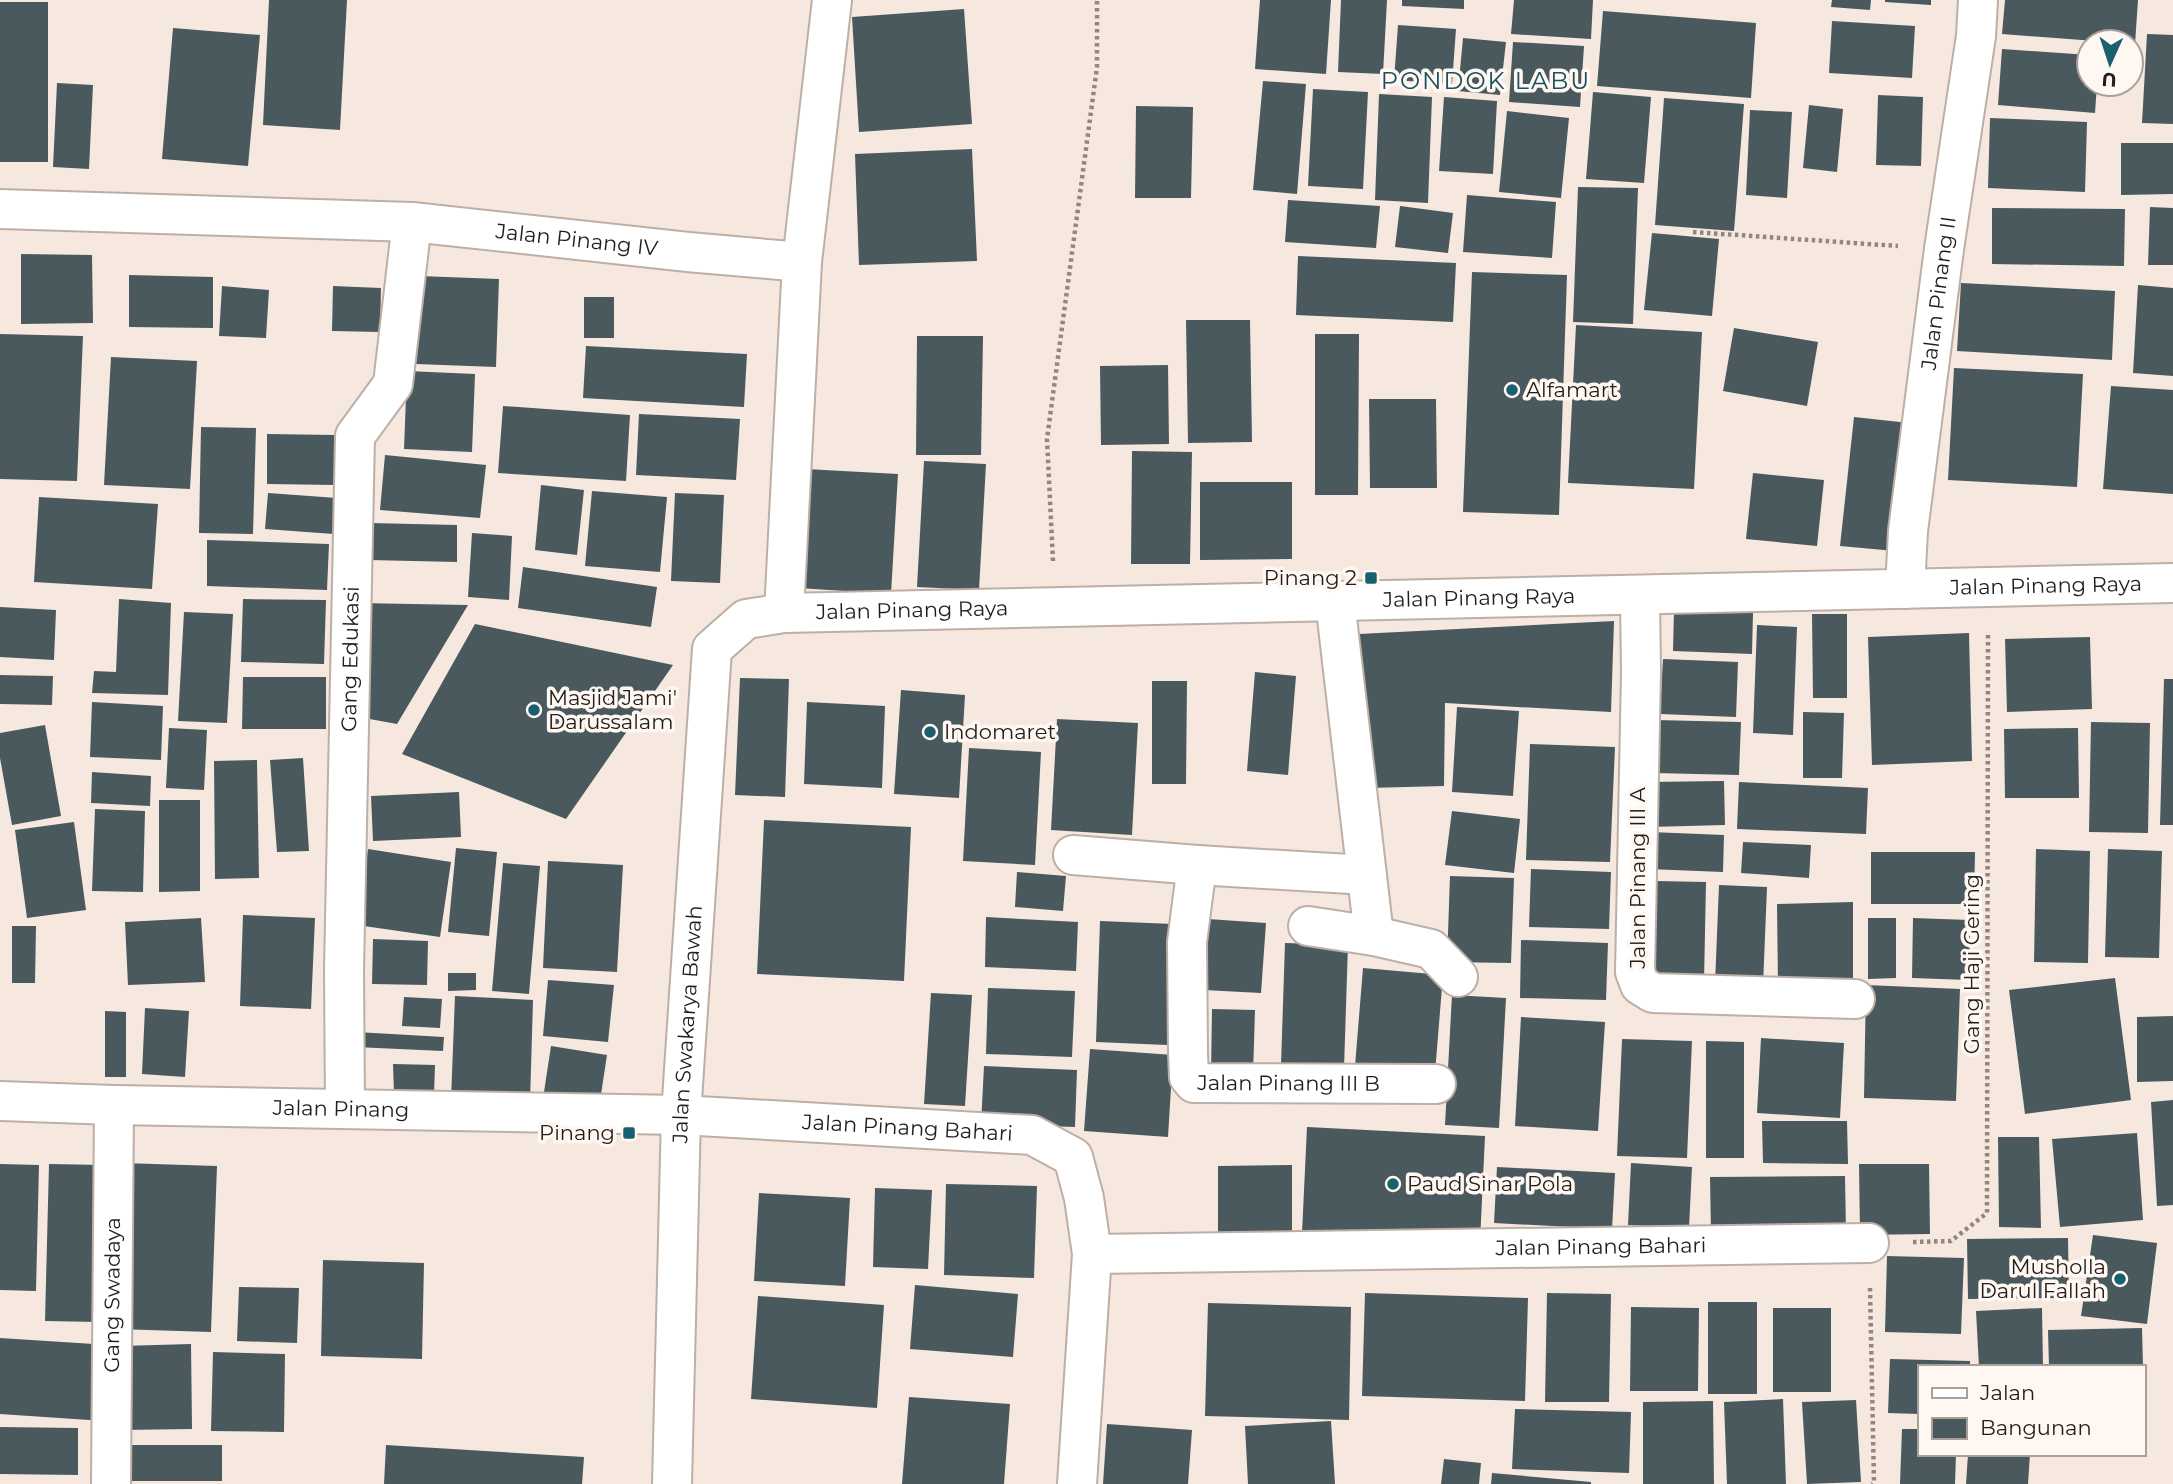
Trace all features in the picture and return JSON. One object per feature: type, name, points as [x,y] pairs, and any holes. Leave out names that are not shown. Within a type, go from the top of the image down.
[{"type":"street","points":[[784,613],[802,262],[832,0]]},
{"type":"street","name":"Jalan Pinang II","points":[[1905,589],[1908,531],[1944,249],[1976,36],[1978,0]]},
{"type":"street","name":"Jalan Pinang IV","points":[[0,209],[412,222],[802,262]]},
{"type":"street","name":"Gang Edukasi","points":[[345,1109],[344,969],[355,436],[393,383],[412,222]]},
{"type":"street","name":"Jalan Pinang Raya","points":[[784,613],[2173,583]]},
{"type":"street","name":"Jalan Pinang III A","points":[[1640,595],[1641,672],[1634,972],[1640,985],[1653,993],[1855,999]]},
{"type":"street","points":[[1335,601],[1374,936]]},
{"type":"street","name":"Jalan Swakarya Bawah","points":[[672,1484],[681,1115],[712,649],[746,619],[784,613]]},
{"type":"street","points":[[1073,855],[1198,866],[1367,875]]},
{"type":"street","name":"Jalan Pinang III B","points":[[1198,866],[1187,942],[1189,1077],[1194,1083],[1437,1084]]},
{"type":"street","points":[[1307,926],[1374,936],[1431,949],[1458,977]]},
{"type":"street","name":"Jalan Pinang","points":[[0,1101],[681,1115]]},
{"type":"street","name":"Gang Swadaya","points":[[111,1484],[114,1105]]},
{"type":"street","name":"Jalan Pinang Bahari","points":[[681,1115],[1032,1135],[1073,1157],[1084,1198],[1092,1254],[1077,1484]]},
{"type":"street","name":"Jalan Pinang Bahari","points":[[1092,1254],[1869,1243]]},
{"type":"path","points":[[1056,607],[1047,439],[1097,67],[1097,0]]},
{"type":"path","points":[[1693,232],[1944,249]]},
{"type":"path","name":"Gang Haji Gering","points":[[1869,1243],[1951,1241],[1987,1213],[1988,587]]},
{"type":"path","points":[[1869,1243],[1872,1484]]},
{"type":"building","points":[[269,0],[347,0],[340,130],[263,125]]},
{"type":"building","points":[[1260,0],[1331,0],[1326,74],[1255,69]]},
{"type":"building","points":[[1341,0],[1387,0],[1383,74],[1338,72]]},
{"type":"building","points":[[1402,0],[1464,0],[1464,9],[1402,6]]},
{"type":"building","points":[[1514,0],[1593,0],[1591,39],[1511,34]]},
{"type":"building","points":[[1832,0],[1871,0],[1870,10],[1831,7]]},
{"type":"building","points":[[1931,0],[1931,5],[1885,2]]},
{"type":"building","points":[[2005,0],[2138,0],[2136,28],[2075,28],[2075,39],[2002,34]]},
{"type":"building","points":[[0,2],[48,2],[48,162],[0,162]]},
{"type":"building","points":[[964,9],[972,124],[859,132],[852,17]]},
{"type":"building","points":[[1603,11],[1756,23],[1751,98],[1597,86]]},
{"type":"building","points":[[1832,21],[1915,26],[1912,78],[1829,73]]},
{"type":"building","points":[[1398,25],[1456,29],[1452,84],[1394,80]]},
{"type":"building","points":[[173,28],[260,35],[248,166],[162,159]]},
{"type":"building","points":[[2147,34],[2173,35],[2173,124],[2142,123]]},
{"type":"building","points":[[1463,38],[1506,42],[1500,95],[1458,91]]},
{"type":"building","points":[[1513,42],[1584,46],[1580,107],[1509,102]]},
{"type":"building","points":[[2002,49],[2075,54],[2075,98],[2096,98],[2095,113],[1998,105]]},
{"type":"building","points":[[1263,81],[1306,84],[1297,194],[1253,190]]},
{"type":"building","points":[[57,83],[93,85],[89,169],[53,167]]},
{"type":"building","points":[[1313,89],[1368,92],[1363,189],[1308,186]]},
{"type":"building","points":[[1593,92],[1651,97],[1644,183],[1586,179]]},
{"type":"building","points":[[1379,94],[1432,97],[1428,203],[1375,200]]},
{"type":"building","points":[[1878,95],[1923,97],[1921,166],[1876,165]]},
{"type":"building","points":[[1444,97],[1497,101],[1493,174],[1439,171]]},
{"type":"building","points":[[1664,98],[1744,104],[1734,231],[1655,225]]},
{"type":"building","points":[[1809,105],[1843,109],[1837,172],[1803,168]]},
{"type":"building","points":[[1136,106],[1193,107],[1191,198],[1135,198]]},
{"type":"building","points":[[1750,110],[1792,112],[1787,198],[1746,195]]},
{"type":"building","points":[[1507,111],[1569,118],[1561,198],[1499,192]]},
{"type":"building","points":[[1990,118],[2087,122],[2085,192],[1988,188]]},
{"type":"building","points":[[2121,143],[2173,143],[2173,194],[2121,195]]},
{"type":"building","points":[[972,149],[977,261],[859,265],[855,154]]},
{"type":"building","points":[[1578,187],[1638,188],[1633,324],[1573,322]]},
{"type":"building","points":[[1467,195],[1556,202],[1552,258],[1463,252]]},
{"type":"building","points":[[1288,200],[1380,206],[1376,248],[1285,242]]},
{"type":"building","points":[[1400,206],[1453,213],[1448,253],[1395,247]]},
{"type":"building","points":[[2150,207],[2173,208],[2173,265],[2148,265]]},
{"type":"building","points":[[1992,208],[2125,209],[2124,266],[1992,264]]},
{"type":"building","points":[[1652,233],[1719,239],[1712,316],[1644,310]]},
{"type":"building","points":[[21,254],[92,255],[93,323],[21,324]]},
{"type":"building","points":[[1298,256],[1456,263],[1453,322],[1296,315]]},
{"type":"building","points":[[1472,272],[1567,275],[1559,515],[1463,512]]},
{"type":"building","points":[[129,275],[213,277],[213,328],[129,327]]},
{"type":"building","points":[[419,276],[499,279],[496,367],[416,364]]},
{"type":"building","points":[[1961,283],[2115,291],[2112,360],[1957,351]]},
{"type":"building","points":[[2138,285],[2173,288],[2173,376],[2133,373]]},
{"type":"building","points":[[222,286],[269,290],[266,338],[219,336]]},
{"type":"building","points":[[333,286],[381,288],[380,332],[332,331]]},
{"type":"building","points":[[584,297],[614,297],[614,338],[584,338]]},
{"type":"building","points":[[1186,320],[1250,320],[1252,442],[1188,443]]},
{"type":"building","points":[[1576,325],[1702,332],[1694,489],[1568,483]]},
{"type":"building","points":[[1734,328],[1818,342],[1807,406],[1723,391]]},
{"type":"building","points":[[0,334],[83,336],[77,481],[0,479]]},
{"type":"building","points":[[1315,334],[1359,334],[1358,495],[1315,495]]},
{"type":"building","points":[[917,336],[983,336],[981,455],[916,455]]},
{"type":"building","points":[[586,346],[747,354],[744,407],[583,398]]},
{"type":"building","points":[[111,357],[197,361],[190,489],[104,485]]},
{"type":"building","points":[[1168,365],[1169,444],[1101,445],[1100,366]]},
{"type":"building","points":[[1954,368],[2083,374],[2077,487],[1948,480]]},
{"type":"building","points":[[407,371],[475,374],[472,452],[404,449]]},
{"type":"building","points":[[2111,386],[2173,390],[2173,494],[2103,489]]},
{"type":"building","points":[[1369,399],[1436,399],[1437,488],[1370,488]]},
{"type":"building","points":[[503,406],[630,415],[626,481],[498,473]]},
{"type":"building","points":[[639,414],[740,419],[736,480],[636,475]]},
{"type":"building","points":[[1854,417],[1909,423],[1895,551],[1840,546]]},
{"type":"building","points":[[201,427],[256,428],[253,534],[199,533]]},
{"type":"building","points":[[267,434],[335,435],[335,485],[267,484]]},
{"type":"building","points":[[1132,451],[1192,452],[1190,564],[1131,564]]},
{"type":"building","points":[[385,455],[486,465],[480,518],[380,510]]},
{"type":"building","points":[[924,461],[986,464],[979,590],[917,587]]},
{"type":"building","points":[[806,469],[898,474],[891,594],[798,588]]},
{"type":"building","points":[[1753,473],[1824,480],[1817,546],[1746,539]]},
{"type":"building","points":[[1200,482],[1292,482],[1292,559],[1200,560]]},
{"type":"building","points":[[541,485],[584,490],[577,555],[535,550]]},
{"type":"building","points":[[592,491],[667,497],[660,572],[585,566]]},
{"type":"building","points":[[268,493],[337,498],[334,534],[265,529]]},
{"type":"building","points":[[675,493],[724,495],[720,583],[671,581]]},
{"type":"building","points":[[39,497],[158,504],[152,589],[34,582]]},
{"type":"building","points":[[370,523],[457,525],[457,562],[369,560]]},
{"type":"building","points":[[472,533],[512,536],[509,600],[468,597]]},
{"type":"building","points":[[207,540],[329,544],[327,590],[207,586]]},
{"type":"building","points":[[523,567],[657,587],[651,627],[518,608]]},
{"type":"building","points":[[119,599],[171,603],[168,695],[92,693],[94,671],[116,672]]},
{"type":"building","points":[[243,599],[326,600],[324,664],[241,662]]},
{"type":"building","points":[[358,603],[468,605],[397,724],[353,716]]},
{"type":"building","points":[[0,607],[56,610],[54,660],[0,657]]},
{"type":"building","points":[[1674,610],[1753,613],[1752,654],[1673,651]]},
{"type":"building","points":[[184,612],[233,614],[227,723],[178,721]]},
{"type":"building","points":[[1812,614],[1847,614],[1847,698],[1813,698]]},
{"type":"building","points":[[1614,621],[1611,712],[1445,703],[1444,786],[1368,788],[1359,634]]},
{"type":"building","name":"Masjid Jami' Darussalam","points":[[475,624],[673,665],[566,819],[402,754]]},
{"type":"building","points":[[1757,625],[1797,627],[1793,735],[1753,733]]},
{"type":"building","points":[[1969,633],[1972,761],[1872,765],[1868,637]]},
{"type":"building","points":[[2090,637],[2092,709],[2007,712],[2005,639]]},
{"type":"building","points":[[1663,659],[1738,662],[1736,717],[1660,714]]},
{"type":"building","points":[[1255,672],[1296,676],[1288,775],[1247,771]]},
{"type":"building","points":[[0,675],[53,676],[52,705],[0,704]]},
{"type":"building","points":[[243,677],[326,677],[326,729],[242,729]]},
{"type":"building","points":[[740,678],[789,679],[785,797],[735,795]]},
{"type":"building","points":[[2164,679],[2173,679],[2173,825],[2160,825]]},
{"type":"building","points":[[1152,681],[1187,681],[1186,784],[1152,784]]},
{"type":"building","points":[[901,690],[965,695],[959,798],[894,794]]},
{"type":"building","points":[[92,702],[163,706],[161,760],[90,757]]},
{"type":"building","points":[[807,702],[885,706],[882,788],[804,784]]},
{"type":"building","points":[[1457,707],[1519,711],[1513,796],[1452,792]]},
{"type":"building","points":[[1803,712],[1844,713],[1842,778],[1803,778]]},
{"type":"building","points":[[1057,719],[1138,723],[1132,835],[1051,830]]},
{"type":"building","points":[[1655,720],[1741,722],[1739,775],[1654,773]]},
{"type":"building","points":[[2091,722],[2150,723],[2148,833],[2089,832]]},
{"type":"building","points":[[45,725],[61,816],[12,825],[0,758],[0,733]]},
{"type":"building","points":[[169,728],[207,730],[204,790],[166,788]]},
{"type":"building","points":[[2078,728],[2079,798],[2005,798],[2004,729]]},
{"type":"building","points":[[1530,744],[1615,747],[1610,862],[1526,860]]},
{"type":"building","points":[[969,748],[1041,752],[1035,865],[963,861]]},
{"type":"building","points":[[303,758],[309,851],[277,852],[270,760]]},
{"type":"building","points":[[257,760],[259,878],[215,879],[214,761]]},
{"type":"building","points":[[92,772],[151,776],[150,806],[91,803]]},
{"type":"building","points":[[1724,781],[1725,825],[1649,827],[1648,782]]},
{"type":"building","points":[[1739,782],[1868,788],[1866,834],[1737,829]]},
{"type":"building","points":[[459,792],[461,837],[373,841],[371,796]]},
{"type":"building","points":[[159,800],[200,800],[200,891],[159,892]]},
{"type":"building","points":[[95,809],[145,811],[143,892],[92,891]]},
{"type":"building","points":[[1452,811],[1520,819],[1514,873],[1445,865]]},
{"type":"building","points":[[764,820],[911,827],[904,981],[757,974]]},
{"type":"building","points":[[74,822],[86,910],[27,918],[15,830]]},
{"type":"building","points":[[1650,832],[1724,835],[1723,872],[1649,869]]},
{"type":"building","points":[[1743,842],[1811,845],[1809,878],[1741,873]]},
{"type":"building","points":[[456,848],[497,852],[489,936],[448,932]]},
{"type":"building","points":[[368,849],[451,862],[440,937],[357,925]]},
{"type":"building","points":[[2036,849],[2090,851],[2088,963],[2034,962]]},
{"type":"building","points":[[2108,849],[2162,851],[2159,958],[2105,957]]},
{"type":"building","points":[[1871,852],[1975,852],[1974,904],[1871,904]]},
{"type":"building","points":[[548,861],[623,865],[617,972],[543,968]]},
{"type":"building","points":[[503,863],[540,866],[529,994],[492,991]]},
{"type":"building","points":[[1531,869],[1611,872],[1609,929],[1529,927]]},
{"type":"building","points":[[1017,872],[1066,876],[1063,911],[1015,907]]},
{"type":"building","points":[[1450,876],[1514,878],[1511,963],[1447,962]]},
{"type":"building","points":[[1656,881],[1706,882],[1704,982],[1655,981]]},
{"type":"building","points":[[1719,885],[1767,887],[1763,986],[1715,984]]},
{"type":"building","points":[[1853,902],[1853,985],[1778,986],[1777,904]]},
{"type":"building","points":[[243,915],[315,918],[311,1009],[240,1006]]},
{"type":"building","points":[[986,917],[1078,922],[1076,971],[985,967]]},
{"type":"building","points":[[201,918],[205,982],[128,985],[125,922]]},
{"type":"building","points":[[1868,918],[1896,918],[1896,978],[1868,979]]},
{"type":"building","points":[[1913,918],[1970,920],[1969,980],[1912,978]]},
{"type":"building","points":[[1208,919],[1266,923],[1261,993],[1204,990]]},
{"type":"building","points":[[1100,921],[1173,924],[1167,1045],[1096,1042]]},
{"type":"building","points":[[12,926],[36,926],[35,983],[12,983]]},
{"type":"building","points":[[373,939],[428,941],[427,985],[372,984]]},
{"type":"building","points":[[1521,940],[1608,943],[1606,1000],[1520,998]]},
{"type":"building","points":[[1285,943],[1348,945],[1344,1068],[1281,1065]]},
{"type":"building","points":[[1363,968],[1443,975],[1435,1073],[1355,1066]]},
{"type":"building","points":[[448,973],[476,973],[476,990],[448,991]]},
{"type":"building","points":[[2115,978],[2131,1100],[2025,1114],[2009,990]]},
{"type":"building","points":[[548,980],[614,985],[608,1042],[543,1036]]},
{"type":"building","points":[[1866,985],[1960,989],[1956,1101],[1864,1098]]},
{"type":"building","points":[[988,988],[1075,991],[1072,1057],[986,1054]]},
{"type":"building","points":[[931,993],[972,995],[965,1106],[924,1104]]},
{"type":"building","points":[[1452,995],[1506,998],[1499,1128],[1445,1125]]},
{"type":"building","points":[[455,996],[533,1000],[530,1102],[451,1100]]},
{"type":"building","points":[[404,997],[442,999],[440,1028],[402,1026]]},
{"type":"building","points":[[145,1008],[189,1011],[185,1077],[142,1074]]},
{"type":"building","points":[[1212,1009],[1255,1010],[1253,1075],[1211,1074]]},
{"type":"building","points":[[105,1011],[126,1012],[126,1077],[105,1077]]},
{"type":"building","points":[[2173,1016],[2173,1081],[2137,1082],[2137,1017]]},
{"type":"building","points":[[1521,1017],[1605,1022],[1598,1131],[1515,1126]]},
{"type":"building","points":[[356,1032],[444,1037],[443,1051],[355,1047]]},
{"type":"building","points":[[1761,1038],[1844,1043],[1840,1118],[1757,1113]]},
{"type":"building","points":[[1622,1039],[1692,1041],[1687,1158],[1617,1156]]},
{"type":"building","points":[[1706,1041],[1744,1042],[1744,1158],[1706,1158]]},
{"type":"building","points":[[551,1046],[607,1055],[600,1101],[544,1092]]},
{"type":"building","points":[[1090,1049],[1173,1055],[1168,1137],[1084,1131]]},
{"type":"building","points":[[393,1064],[435,1065],[434,1095],[394,1094]]},
{"type":"building","points":[[984,1066],[1077,1070],[1075,1127],[981,1124]]},
{"type":"building","points":[[2173,1100],[2173,1205],[2157,1206],[2151,1102]]},
{"type":"building","points":[[1762,1121],[1847,1121],[1848,1164],[1763,1163]]},
{"type":"building","name":"Paud Sinar Pola","points":[[1307,1127],[1485,1136],[1480,1242],[1302,1233]]},
{"type":"building","points":[[2137,1133],[2143,1220],[2060,1227],[2052,1139]]},
{"type":"building","points":[[1998,1137],[2039,1137],[2041,1228],[1999,1227]]},
{"type":"building","points":[[122,1163],[217,1166],[211,1332],[116,1329]]},
{"type":"building","points":[[1631,1163],[1692,1167],[1689,1228],[1628,1225]]},
{"type":"building","points":[[0,1164],[39,1165],[36,1291],[0,1290]]},
{"type":"building","points":[[49,1164],[104,1165],[99,1322],[45,1321]]},
{"type":"building","points":[[1859,1164],[1929,1164],[1930,1234],[1860,1235]]},
{"type":"building","points":[[1292,1165],[1292,1240],[1218,1240],[1218,1166]]},
{"type":"building","points":[[1497,1167],[1615,1173],[1612,1229],[1494,1223]]},
{"type":"building","points":[[1845,1176],[1846,1233],[1711,1235],[1710,1177]]},
{"type":"building","points":[[946,1184],[1037,1186],[1034,1278],[944,1275]]},
{"type":"building","points":[[875,1188],[932,1190],[928,1269],[873,1267]]},
{"type":"building","points":[[759,1193],[850,1198],[845,1286],[754,1281]]},
{"type":"building","name":"Musholla Darul Fallah","points":[[2093,1235],[2157,1243],[2147,1324],[2081,1316]]},
{"type":"building","points":[[2068,1238],[2069,1298],[1968,1299],[1967,1239]]},
{"type":"building","points":[[1887,1256],[1964,1258],[1961,1334],[1885,1332]]},
{"type":"building","points":[[323,1260],[424,1263],[422,1359],[321,1356]]},
{"type":"building","points":[[915,1285],[1018,1294],[1013,1357],[910,1349]]},
{"type":"building","points":[[239,1287],[299,1288],[297,1343],[237,1341]]},
{"type":"building","points":[[1365,1293],[1528,1298],[1525,1401],[1362,1396]]},
{"type":"building","points":[[1547,1293],[1611,1294],[1609,1402],[1545,1402]]},
{"type":"building","points":[[758,1296],[884,1305],[877,1408],[751,1399]]},
{"type":"building","points":[[1708,1302],[1757,1302],[1757,1394],[1708,1394]]},
{"type":"building","points":[[1208,1303],[1351,1307],[1349,1420],[1205,1416]]},
{"type":"building","points":[[1631,1307],[1699,1308],[1698,1391],[1630,1391]]},
{"type":"building","points":[[1773,1308],[1831,1308],[1831,1392],[1773,1392]]},
{"type":"building","points":[[2042,1308],[2043,1365],[1979,1365],[1976,1311]]},
{"type":"building","points":[[2142,1328],[2143,1365],[2049,1365],[2048,1330]]},
{"type":"building","points":[[0,1338],[109,1345],[104,1421],[0,1414]]},
{"type":"building","points":[[191,1344],[192,1429],[122,1430],[121,1346]]},
{"type":"building","points":[[213,1352],[285,1354],[284,1432],[211,1431]]},
{"type":"building","points":[[1890,1359],[1970,1361],[1970,1365],[1918,1365],[1918,1414],[1888,1413]]},
{"type":"building","points":[[909,1397],[1010,1404],[1004,1484],[902,1484]]},
{"type":"building","points":[[1783,1399],[1786,1484],[1727,1484],[1724,1402]]},
{"type":"building","points":[[1856,1400],[1861,1482],[1807,1484],[1802,1402]]},
{"type":"building","points":[[1713,1401],[1714,1484],[1643,1484],[1643,1402]]},
{"type":"building","points":[[1515,1409],[1631,1412],[1629,1473],[1512,1469]]},
{"type":"building","points":[[1331,1421],[1335,1484],[1248,1484],[1245,1426]]},
{"type":"building","points":[[1107,1424],[1192,1430],[1188,1484],[1103,1484]]},
{"type":"building","points":[[0,1427],[78,1428],[78,1475],[0,1474]]},
{"type":"building","points":[[1902,1429],[1918,1429],[1918,1456],[1956,1456],[1955,1484],[1900,1484]]},
{"type":"building","points":[[122,1445],[222,1445],[222,1481],[122,1481]]},
{"type":"building","points":[[386,1445],[584,1457],[582,1484],[384,1484]]},
{"type":"building","points":[[1968,1456],[2030,1456],[2028,1484],[1966,1484]]},
{"type":"building","points":[[1444,1459],[1481,1463],[1479,1484],[1441,1484]]},
{"type":"building","points":[[1492,1473],[1591,1482],[1591,1484],[1491,1484]]},
{"type":"place","name":"Alfamart","points":[[1512,390]]},
{"type":"place","name":"Pinang 2","points":[[1371,578]]},
{"type":"place","name":"Masjid Jami' Darussalam","points":[[534,710]]},
{"type":"place","name":"Indomaret","points":[[930,732]]},
{"type":"place","name":"Pinang","points":[[629,1133]]},
{"type":"place","name":"Paud Sinar Pola","points":[[1393,1184]]},
{"type":"place","name":"Musholla Darul Fallah","points":[[2120,1279]]},
{"type":"district","name":"PONDOK LABU","points":[[1486,81]]}]
